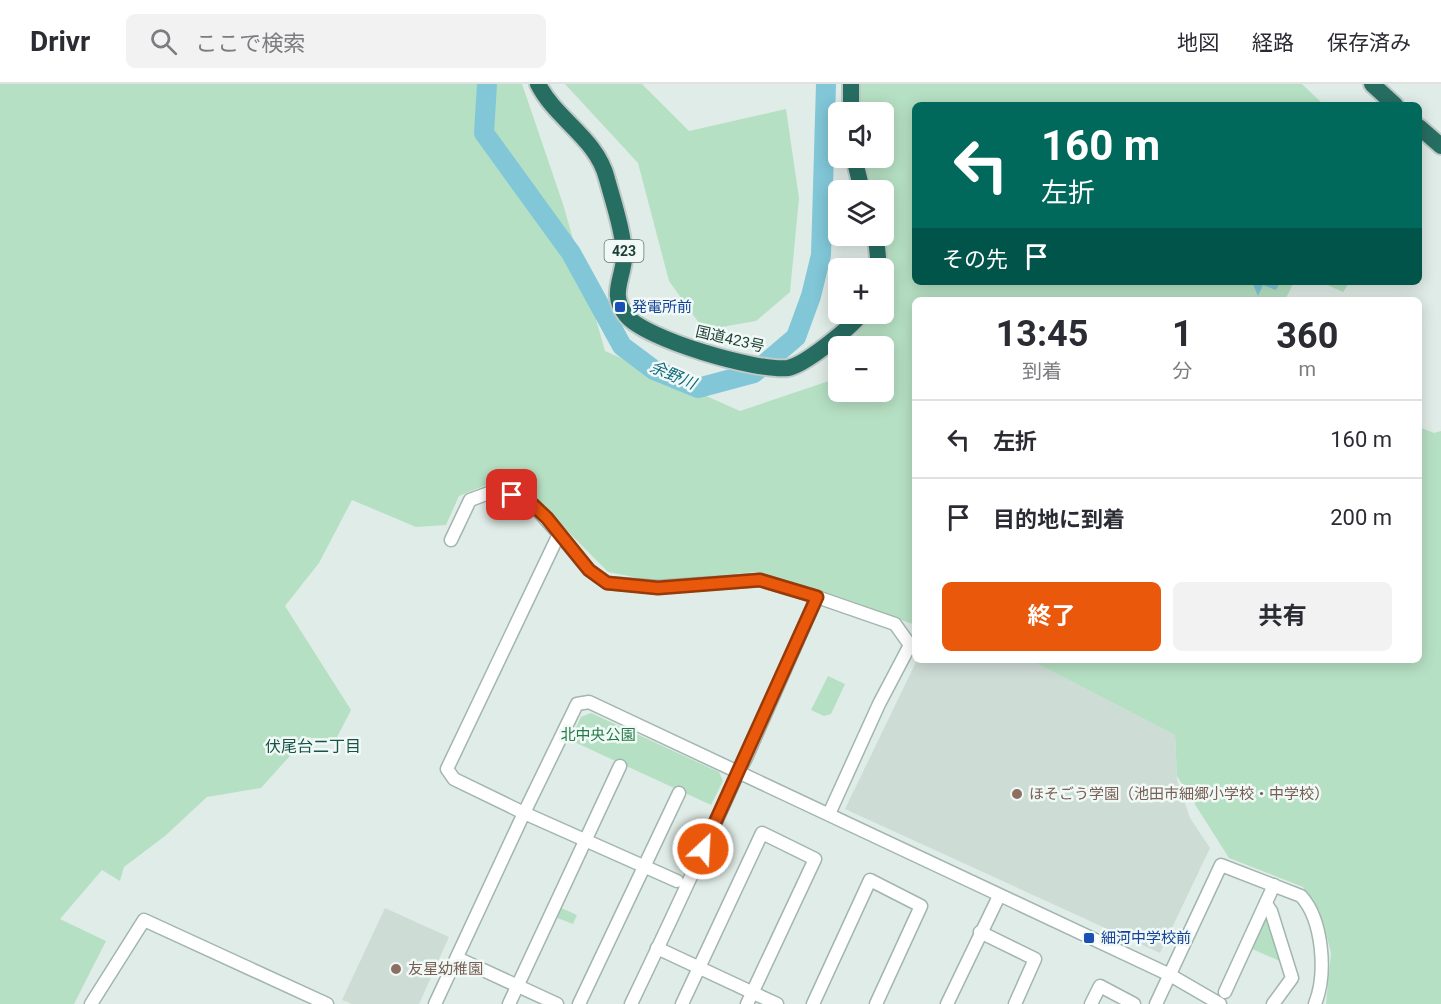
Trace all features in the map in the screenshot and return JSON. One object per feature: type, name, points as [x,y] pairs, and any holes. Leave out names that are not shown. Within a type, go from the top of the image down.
[{"type":"highway","name":"国道423号","points":[[538,84],[543,95],[590,145],[603,164],[624,250],[616,298],[627,317],[653,333],[698,352],[779,368],[790,368],[809,358],[849,324]]},
{"type":"highway","points":[[851,84],[851,102]]},
{"type":"highway","points":[[1372,84],[1392,102]]},
{"type":"highway","points":[[1422,129],[1441,147]]},
{"type":"street","points":[[451,540],[470,500],[497,490],[528,500],[589,570],[607,583],[658,588],[760,580],[895,624],[910,645],[879,704],[829,814]]},
{"type":"street","points":[[559,534],[447,769],[454,779],[641,868],[649,868],[677,881]]},
{"type":"street","points":[[631,1004],[817,597]]},
{"type":"street","points":[[435,1004],[577,704],[589,702],[999,896],[1222,998],[1274,885]]},
{"type":"street","points":[[509,1004],[620,766]]},
{"type":"street","points":[[579,1004],[641,868],[646,863],[679,793]]},
{"type":"street","points":[[682,1004],[762,833],[815,859],[750,998]]},
{"type":"street","points":[[1156,1004],[1221,865],[1301,896],[1308,903],[1323,951],[1315,1004]]},
{"type":"street","points":[[813,1004],[870,880],[921,906],[876,1004]]},
{"type":"street","points":[[946,1004],[999,896]]},
{"type":"street","points":[[1266,904],[1271,910],[1292,978],[1273,1004]]},
{"type":"street","points":[[91,1004],[144,920],[327,1004]]},
{"type":"street","points":[[980,932],[1035,960],[1015,1004]]},
{"type":"street","points":[[657,948],[699,968],[750,998],[777,1004]]},
{"type":"street","points":[[457,958],[557,1004]]},
{"type":"street","points":[[1091,1004],[1100,986],[1134,1004]]},
{"type":"shaded area","name":"ほそごう学園（池田市細郷小学校・中学校）","points":[[916,663],[1036,663],[1175,735],[1177,780],[1190,818],[1210,848],[1160,953],[845,809]]},
{"type":"shaded area","name":"友星幼稚園","points":[[385,908],[449,937],[419,1004],[352,1004],[342,1000]]},
{"type":"green space","points":[[0,84],[522,84],[563,204],[605,351],[740,411],[828,381],[828,402],[894,402],[894,336],[855,336],[862,324],[894,324],[894,258],[886,258],[885,246],[894,246],[894,180],[868,180],[865,168],[894,168],[894,102],[860,102],[860,84],[1302,84],[1321,102],[912,102],[912,285],[1292,285],[1286,297],[912,297],[912,624],[843,598],[756,572],[654,581],[608,572],[531,494],[498,480],[459,496],[446,525],[416,527],[352,500],[319,563],[285,606],[351,710],[335,741],[307,737],[261,788],[207,797],[165,836],[124,867],[120,881],[102,870],[60,919],[106,941],[74,1004],[0,1004]]},
{"type":"green space","points":[[565,84],[642,84],[689,131],[786,109],[799,198],[790,292],[756,321],[704,330],[669,281],[638,163]]},
{"type":"green space","points":[[1328,285],[1348,285],[1343,292]]},
{"type":"green space","points":[[1422,428],[1434,433],[1441,431],[1441,1004],[1326,1004],[1331,953],[1323,922],[1303,887],[1229,858],[1177,776],[1175,735],[1036,663],[1422,663]]},
{"type":"green space","points":[[828,676],[845,684],[831,714],[824,716],[811,710]]},
{"type":"green space","name":"北中央公園","points":[[591,713],[719,772],[723,781],[711,805],[570,740],[581,717]]},
{"type":"green space","points":[[559,907],[577,915],[573,924],[555,917]]},
{"type":"green space","points":[[1264,917],[1269,917],[1284,963],[1250,948]]},
{"type":"water","points":[[1253,285],[1263,285],[1258,296]]},
{"type":"water","points":[[1263,285],[1278,285],[1276,290]]},
{"type":"waterway","name":"余野川","points":[[487,84],[484,133],[571,253],[622,346],[654,370],[698,388],[754,373],[796,337],[811,296],[821,255],[826,84]]},
{"type":"place","name":"発電所前","points":[[620,307]]},
{"type":"place","name":"ほそごう学園（池田市細郷小学校・中学校）","points":[[1017,794]]},
{"type":"place","name":"細河中学校前","points":[[1089,938]]},
{"type":"place","name":"友星幼稚園","points":[[396,969]]},
{"type":"district","name":"伏尾台二丁目","points":[[313,746]]},
{"type":"route","points":[[512,495],[528,500],[547,518],[589,570],[607,583],[658,588],[760,580],[817,597],[703,849]]}]
